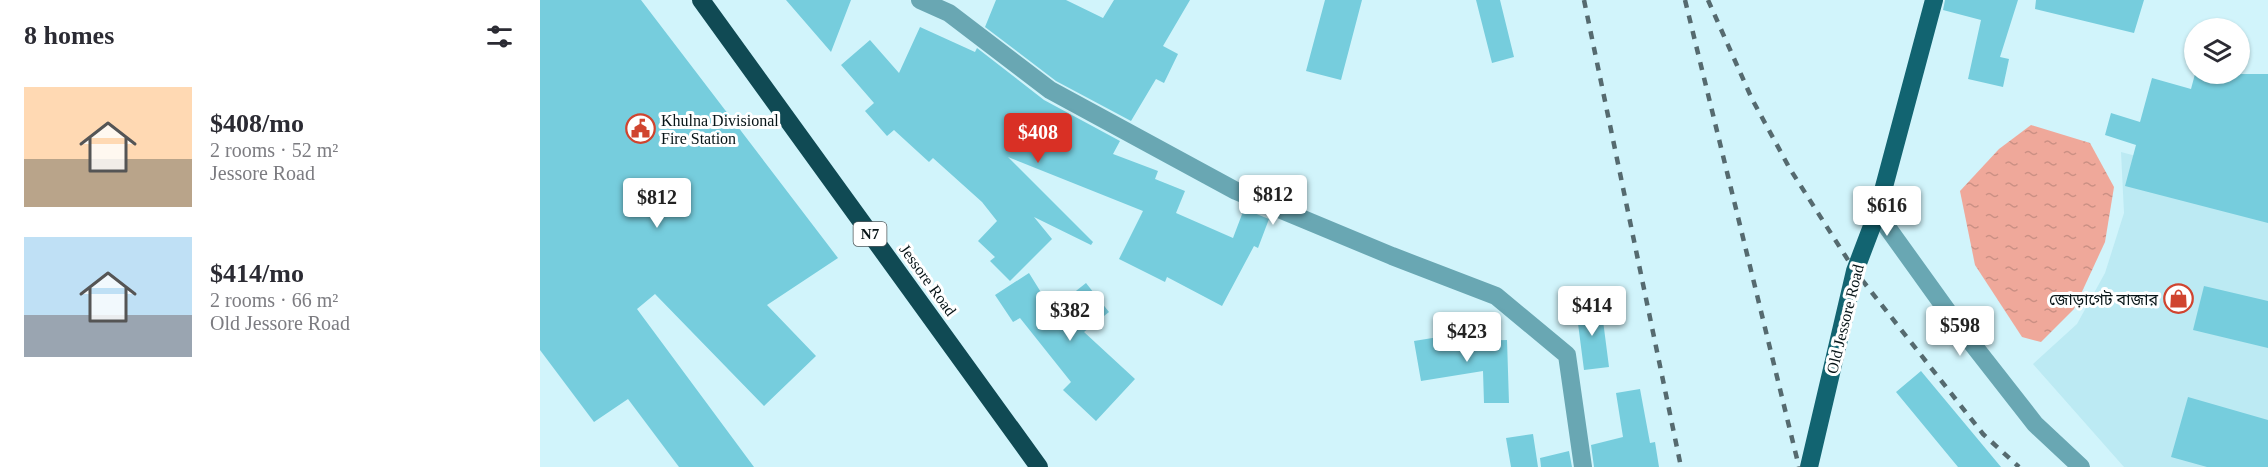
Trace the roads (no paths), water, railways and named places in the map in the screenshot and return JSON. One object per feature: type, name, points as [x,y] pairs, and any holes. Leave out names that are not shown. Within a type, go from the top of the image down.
[{"type":"highway","name":"Jessore Road","points":[[701,0],[1039,467]]},
{"type":"main road","name":"Old Jessore Road","points":[[1809,467],[1855,272],[1877,213],[1934,0]]},
{"type":"street","points":[[920,0],[949,13],[1050,90],[1236,190],[1392,256],[1496,296],[1567,355],[1583,467]]},
{"type":"street","points":[[1877,213],[1956,323],[2035,424],[2081,467]]},
{"type":"water","points":[[2031,125],[2090,143],[2114,187],[2105,242],[2074,309],[2041,342],[2022,337],[1975,265],[1960,191],[1999,149]]},
{"type":"railway","points":[[1584,0],[1681,467]]},
{"type":"railway","points":[[1685,0],[1799,467]]},
{"type":"railway","points":[[1708,0],[1752,99],[1790,169],[1855,271],[1983,434],[2019,467]]},
{"type":"place","name":"Khulna Divisional Fire Station","points":[[640,129]]},
{"type":"place","name":"জোড়াগেট বাজার","points":[[2179,299]]}]
